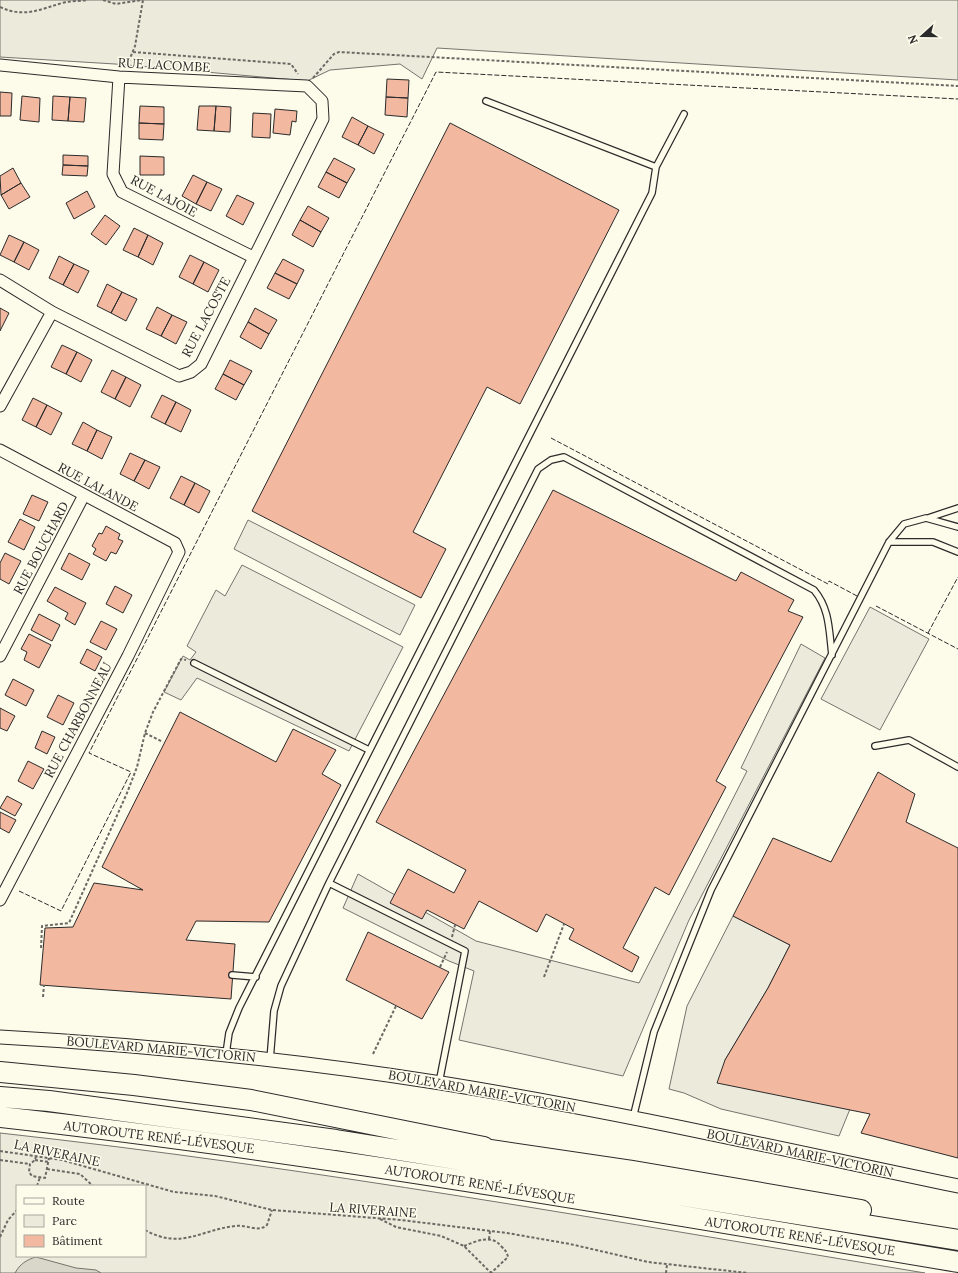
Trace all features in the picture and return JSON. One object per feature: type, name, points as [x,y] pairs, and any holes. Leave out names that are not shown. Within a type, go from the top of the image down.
[{"type":"highway","points":[[0,1072],[134,1085],[251,1100],[537,1157]]},
{"type":"highway","points":[[0,1085],[94,1094],[213,1109],[537,1157],[958,1226]]},
{"type":"highway","name":"AUTOROUTE RENÉ-LÉVESQUE","points":[[0,1097],[56,1102],[336,1140],[958,1240]]},
{"type":"highway","name":"AUTOROUTE RENÉ-LÉVESQUE","points":[[0,1117],[119,1130],[285,1153],[958,1262]]},
{"type":"street","name":"RUE LACOMBE","points":[[0,65],[119,77],[307,86]]},
{"type":"street","name":"RUE LAJOIE","points":[[119,77],[113,174],[122,192],[253,257]]},
{"type":"street","name":"RUE LACOSTE","points":[[0,280],[52,312],[179,376],[191,372],[200,364],[323,119],[322,101],[307,86]]},
{"type":"street","points":[[0,406],[52,312]]},
{"type":"street","name":"RUE LALANDE","points":[[0,450],[175,543],[179,552]]},
{"type":"street","name":"RUE BOUCHARD","points":[[0,656],[84,495]]},
{"type":"street","name":"RUE CHARBONNEAU","points":[[0,900],[128,656],[179,552]]},
{"type":"street","name":"BOULEVARD MARIE-VICTORIN","points":[[0,1037],[143,1047],[226,1055],[439,1083],[632,1118],[958,1186]]},
{"type":"lane","points":[[486,101],[656,167]]},
{"type":"lane","points":[[226,1055],[228,1038],[234,1021],[369,750],[652,193],[656,167],[684,114]]},
{"type":"lane","points":[[270,1060],[272,1019],[278,994],[329,883],[538,469],[550,460],[564,457],[814,590],[822,600],[827,611],[832,655]]},
{"type":"lane","points":[[632,1118],[654,1032],[711,890],[889,542],[904,524],[958,508]]},
{"type":"lane","points":[[926,518],[958,527]]},
{"type":"lane","points":[[889,542],[933,542],[958,552]]},
{"type":"lane","points":[[194,663],[369,750]]},
{"type":"lane","points":[[875,746],[909,740],[958,766]]},
{"type":"lane","points":[[329,883],[465,951],[439,1083]]},
{"type":"lane","points":[[232,975],[256,977]]},
{"type":"path","points":[[0,7],[18,13],[31,12],[46,10],[67,2],[88,0]]},
{"type":"path","points":[[103,0],[116,4],[143,0],[133,52],[130,61],[119,77]]},
{"type":"path","points":[[133,52],[291,64],[307,86],[334,54],[339,52],[958,86]]},
{"type":"path","points":[[41,948],[42,926],[68,923],[128,793],[137,768],[145,733],[153,712],[181,659],[194,663]]},
{"type":"path","points":[[145,733],[163,742]]},
{"type":"path","points":[[544,976],[564,924]]},
{"type":"path","points":[[43,997],[44,986]]},
{"type":"path","points":[[373,1054],[396,1006]]},
{"type":"path","name":"LA RIVERAINE","points":[[0,1150],[76,1163],[170,1191],[215,1196],[272,1210],[307,1214],[378,1218],[490,1231],[553,1240],[634,1260],[748,1273]]},
{"type":"path","points":[[36,1156],[35,1160],[30,1164],[29,1172],[32,1176],[45,1178],[50,1158]]},
{"type":"path","points":[[0,1160],[30,1164]]},
{"type":"path","points":[[35,1160],[49,1162]]},
{"type":"path","points":[[47,1169],[80,1174],[92,1185]]},
{"type":"path","points":[[37,1185],[40,1177]]},
{"type":"path","points":[[146,1230],[170,1238],[184,1238],[233,1226],[262,1228],[268,1225],[272,1210]]},
{"type":"path","points":[[0,1237],[6,1223],[16,1211]]},
{"type":"path","points":[[378,1218],[396,1227],[441,1236],[464,1246],[491,1273],[505,1261],[508,1255],[498,1242],[489,1239],[477,1241],[464,1246]]},
{"type":"path","points":[[489,1239],[490,1231]]},
{"type":"path","points":[[666,1273],[667,1264]]},
{"type":"green space","points":[[0,0],[958,0],[958,80],[437,48],[422,79],[400,64],[330,70],[307,81],[115,64],[0,57]]},
{"type":"green space","points":[[0,1133],[232,1162],[348,1179],[579,1215],[925,1273],[0,1273]]},
{"type":"shaded area","points":[[248,520],[415,605],[400,635],[234,549]]},
{"type":"shaded area","points":[[242,565],[403,647],[349,751],[197,678],[181,700],[164,692],[183,656],[190,660],[196,652],[187,646],[216,590],[225,596]]},
{"type":"shaded area","points":[[870,607],[929,639],[880,730],[821,699]]},
{"type":"shaded area","points":[[801,644],[825,658],[689,920],[623,1076],[459,1040],[474,971],[449,961],[343,908],[358,874],[476,941],[639,983],[747,771],[741,768]]},
{"type":"shaded area","points":[[733,916],[790,945],[768,988],[725,1060],[850,1109],[839,1136],[721,1109],[684,1093],[669,1089],[687,1006]]},
{"type":"shaded area","points":[[36,1257],[76,1268],[96,1270],[101,1273],[15,1273],[24,1263]]},
{"type":"building","points":[[387,79],[409,80],[408,98],[386,97]]},
{"type":"building","points":[[0,92],[12,93],[11,116],[0,116]]},
{"type":"building","points":[[22,96],[40,98],[39,122],[20,120]]},
{"type":"building","points":[[53,96],[70,97],[68,121],[52,120]]},
{"type":"building","points":[[70,97],[86,98],[84,122],[68,121]]},
{"type":"building","points":[[386,97],[408,98],[407,117],[385,115]]},
{"type":"building","points":[[140,106],[164,107],[164,124],[139,123]]},
{"type":"building","points":[[199,106],[216,106],[214,131],[197,130]]},
{"type":"building","points":[[216,106],[231,107],[230,132],[214,131]]},
{"type":"building","points":[[275,109],[297,111],[296,122],[292,121],[290,135],[273,133]]},
{"type":"building","points":[[253,113],[271,114],[270,138],[252,137]]},
{"type":"building","points":[[352,117],[368,126],[358,145],[342,137]]},
{"type":"building","points":[[139,123],[164,124],[163,140],[139,139]]},
{"type":"building","points":[[450,123],[619,210],[520,404],[487,387],[413,532],[446,549],[421,598],[252,511]]},
{"type":"building","points":[[368,126],[384,134],[374,154],[358,145]]},
{"type":"building","points":[[63,155],[88,156],[88,166],[63,165]]},
{"type":"building","points":[[140,156],[164,157],[164,175],[140,175]]},
{"type":"building","points":[[334,158],[355,169],[347,183],[326,172]]},
{"type":"building","points":[[63,165],[88,166],[87,176],[62,175]]},
{"type":"building","points":[[13,168],[21,183],[1,195],[0,176]]},
{"type":"building","points":[[326,172],[347,183],[339,198],[318,187]]},
{"type":"building","points":[[193,175],[207,182],[196,204],[182,196]]},
{"type":"building","points":[[207,182],[222,189],[211,211],[196,204]]},
{"type":"building","points":[[21,183],[30,197],[9,209],[1,195]]},
{"type":"building","points":[[87,191],[95,207],[74,219],[66,203]]},
{"type":"building","points":[[237,195],[254,203],[243,225],[226,216]]},
{"type":"building","points":[[308,206],[329,218],[321,232],[300,220]]},
{"type":"building","points":[[105,215],[120,226],[106,245],[91,234]]},
{"type":"building","points":[[300,220],[321,232],[313,247],[292,235]]},
{"type":"building","points":[[134,228],[148,235],[138,257],[123,250]]},
{"type":"building","points":[[9,235],[24,242],[14,262],[0,255]]},
{"type":"building","points":[[148,235],[163,243],[153,265],[138,257]]},
{"type":"building","points":[[24,242],[39,250],[29,270],[14,262]]},
{"type":"building","points":[[190,255],[204,262],[193,284],[179,277]]},
{"type":"building","points":[[59,256],[74,264],[63,285],[49,278]]},
{"type":"building","points":[[283,259],[304,270],[297,284],[275,273]]},
{"type":"building","points":[[204,262],[219,270],[208,292],[193,284]]},
{"type":"building","points":[[74,264],[89,271],[78,293],[63,285]]},
{"type":"building","points":[[275,273],[297,284],[289,299],[267,288]]},
{"type":"building","points":[[107,284],[122,292],[111,313],[97,306]]},
{"type":"building","points":[[122,292],[137,299],[126,321],[111,313]]},
{"type":"building","points":[[157,307],[172,315],[161,336],[146,329]]},
{"type":"building","points":[[0,308],[9,313],[0,331]]},
{"type":"building","points":[[255,308],[277,320],[269,334],[248,322]]},
{"type":"building","points":[[172,315],[187,322],[176,344],[161,336]]},
{"type":"building","points":[[248,322],[269,334],[261,349],[240,337]]},
{"type":"building","points":[[62,345],[77,352],[66,374],[51,367]]},
{"type":"building","points":[[77,352],[92,360],[81,382],[66,374]]},
{"type":"building","points":[[230,360],[252,371],[244,385],[223,374]]},
{"type":"building","points":[[112,370],[126,377],[115,399],[101,392]]},
{"type":"building","points":[[223,374],[244,385],[236,400],[215,389]]},
{"type":"building","points":[[126,377],[141,385],[130,407],[115,399]]},
{"type":"building","points":[[162,395],[176,402],[165,424],[151,417]]},
{"type":"building","points":[[33,398],[47,405],[36,427],[22,420]]},
{"type":"building","points":[[176,402],[191,410],[181,432],[165,424]]},
{"type":"building","points":[[47,405],[62,413],[51,435],[36,427]]},
{"type":"building","points":[[83,422],[97,430],[87,451],[72,444]]},
{"type":"building","points":[[97,430],[112,437],[102,459],[87,451]]},
{"type":"building","points":[[130,453],[145,460],[134,481],[120,474]]},
{"type":"building","points":[[145,460],[160,467],[149,489],[134,481]]},
{"type":"building","points":[[181,476],[195,483],[184,505],[170,498]]},
{"type":"building","points":[[195,483],[210,491],[199,513],[184,505]]},
{"type":"building","points":[[553,490],[736,581],[741,572],[794,600],[788,611],[803,617],[716,781],[726,787],[669,895],[655,887],[623,948],[639,957],[632,972],[569,939],[574,929],[546,914],[537,932],[479,901],[464,929],[427,910],[422,919],[390,903],[408,869],[454,893],[466,870],[376,822]]},
{"type":"building","points":[[32,495],[48,502],[39,521],[23,514]]},
{"type":"building","points":[[20,519],[35,527],[24,550],[8,542]]},
{"type":"building","points":[[106,526],[120,534],[118,539],[123,541],[116,554],[111,552],[106,561],[93,554],[96,549],[92,546],[99,533],[102,534]]},
{"type":"building","points":[[5,553],[21,561],[9,584],[0,579],[0,563]]},
{"type":"building","points":[[69,553],[90,564],[82,580],[61,569]]},
{"type":"building","points":[[115,586],[132,595],[123,613],[106,604]]},
{"type":"building","points":[[55,587],[86,603],[75,625],[65,619],[68,613],[47,601]]},
{"type":"building","points":[[39,614],[60,625],[52,641],[31,630]]},
{"type":"building","points":[[101,621],[117,629],[106,650],[90,642]]},
{"type":"building","points":[[29,634],[51,645],[39,668],[24,660],[27,652],[21,649]]},
{"type":"building","points":[[87,649],[102,657],[95,671],[80,663]]},
{"type":"building","points":[[13,679],[34,690],[26,706],[5,695]]},
{"type":"building","points":[[58,695],[74,703],[63,725],[47,717]]},
{"type":"building","points":[[0,708],[15,716],[7,731],[0,728]]},
{"type":"building","points":[[180,712],[276,762],[293,729],[336,750],[322,774],[341,785],[269,922],[196,921],[186,940],[235,944],[231,999],[40,985],[45,928],[73,927],[94,883],[143,890],[102,867]]},
{"type":"building","points":[[42,731],[55,737],[47,754],[35,748]]},
{"type":"building","points":[[28,761],[44,769],[33,789],[18,781]]},
{"type":"building","points":[[878,772],[915,794],[906,822],[958,848],[958,1158],[861,1133],[870,1114],[717,1083],[725,1060],[768,988],[790,945],[733,916],[773,838],[831,862]]},
{"type":"building","points":[[7,796],[22,804],[15,816],[0,808]]},
{"type":"building","points":[[0,812],[16,820],[9,833],[0,828]]},
{"type":"building","points":[[368,932],[449,972],[422,1019],[346,980]]},
{"type":"fence","points":[[19,891],[61,911],[131,772],[89,753],[436,72],[958,99]]},
{"type":"fence","points":[[551,438],[828,584],[829,581],[857,596]]},
{"type":"fence","points":[[928,633],[958,577]]},
{"type":"fence","points":[[876,606],[958,649]]}]
